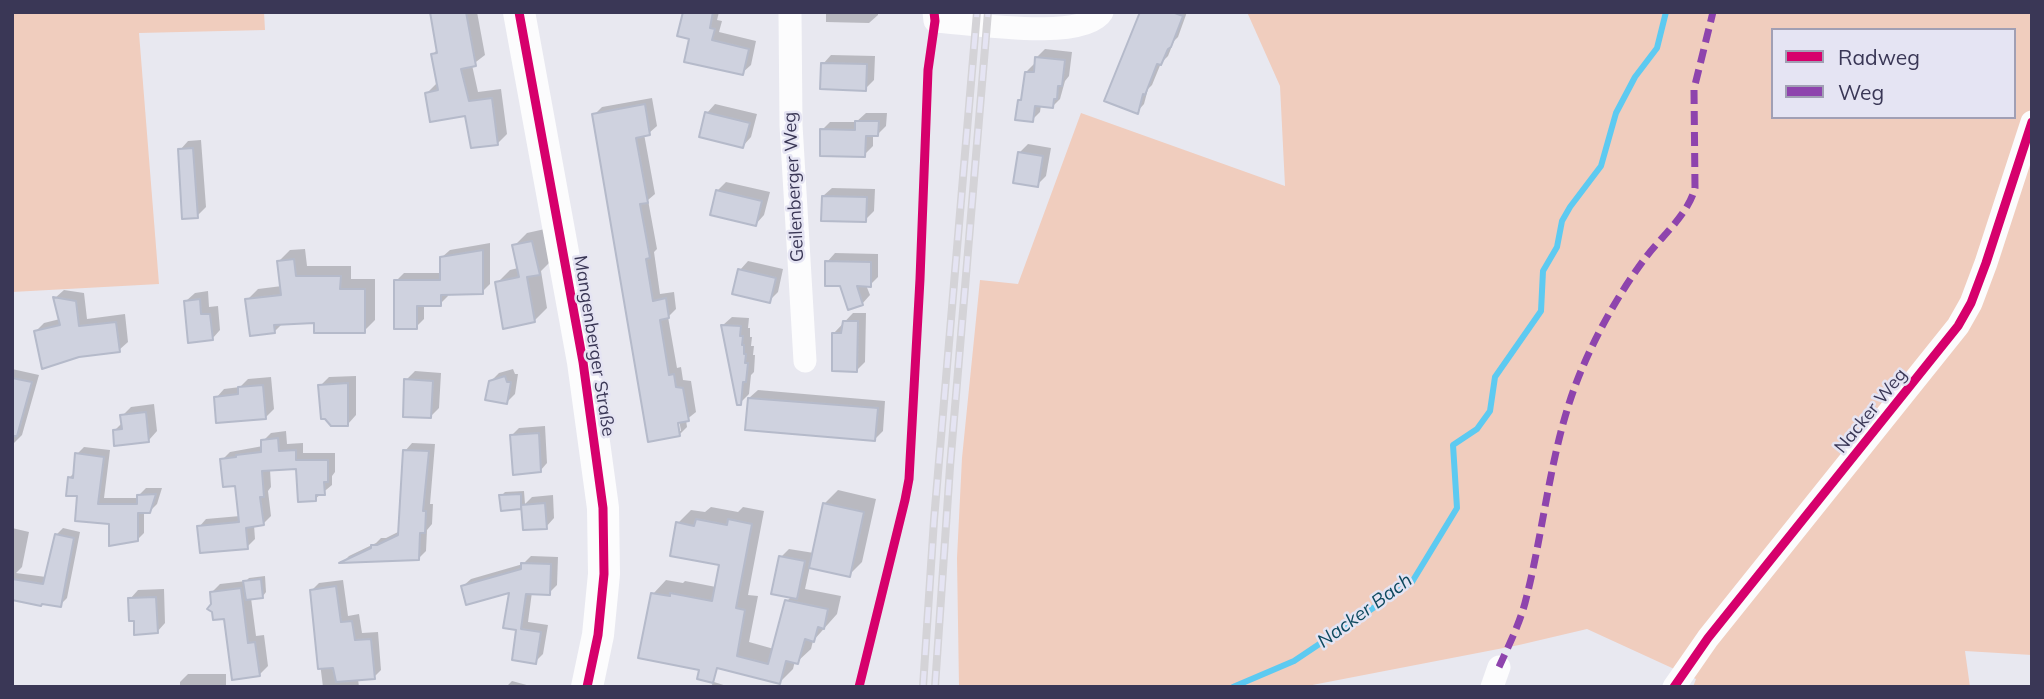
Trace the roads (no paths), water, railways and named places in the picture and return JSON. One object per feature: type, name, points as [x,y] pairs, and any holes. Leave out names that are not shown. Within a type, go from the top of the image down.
[{"type":"main road","name":"Mangenberger Straße","points":[[519,12],[583,362],[603,508],[604,574],[598,635],[587,687]]},
{"type":"street","name":"Geilenberger Weg","points":[[790,12],[790,125],[805,361]]},
{"type":"street","points":[[941,19],[1020,28],[1070,28],[1098,19],[1102,12]]},
{"type":"street","name":"Nacker Weg","points":[[1674,687],[1708,638],[1958,326],[1971,303],[1986,263],[2032,122]]},
{"type":"waterway","name":"Nacker Bach","points":[[1233,687],[1294,661],[1412,582],[1457,508],[1453,445],[1477,429],[1490,411],[1495,377],[1541,311],[1543,271],[1557,247],[1562,221],[1601,166],[1616,113],[1635,77],[1657,48],[1666,12]]},
{"type":"railway","points":[[923,687],[934,520],[977,12]]},
{"type":"railway","points":[[935,687],[950,467],[988,12]]}]
